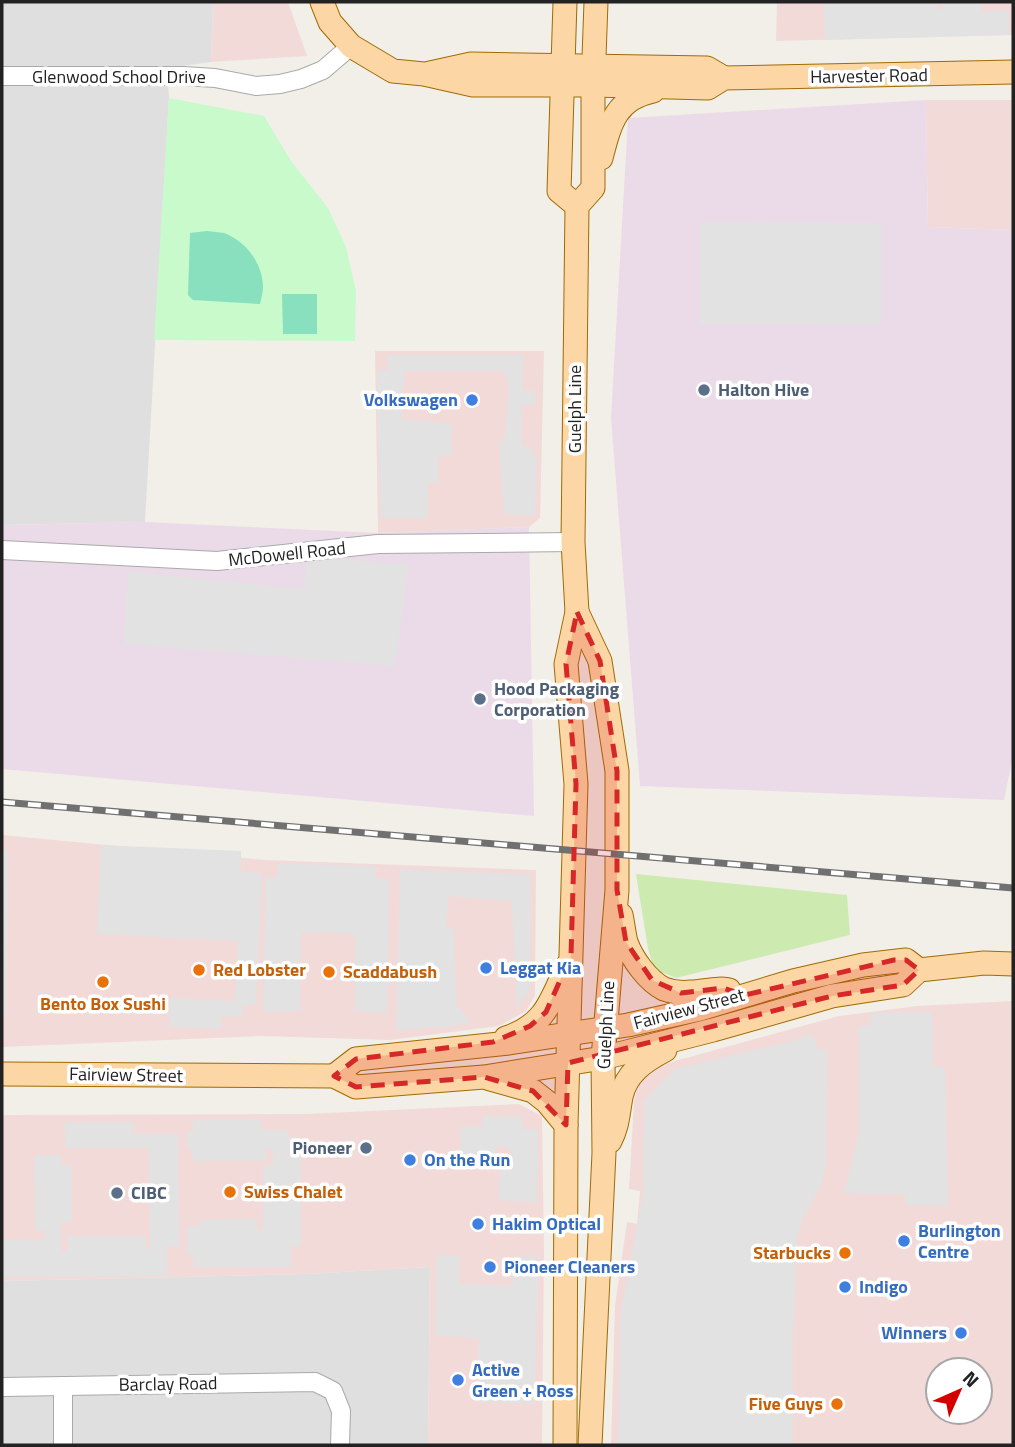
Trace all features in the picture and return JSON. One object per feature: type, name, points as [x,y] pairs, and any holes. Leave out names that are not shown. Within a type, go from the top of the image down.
[{"type":"main road","name":"Harvester Road","points":[[322,2],[330,22],[351,46],[393,71],[472,85],[563,76],[707,68],[724,78]]},
{"type":"main road","points":[[565,2],[559,191],[577,206],[593,188],[610,126],[617,112],[628,100],[642,93],[670,87]]},
{"type":"main road","points":[[593,188],[596,2]]},
{"type":"main road","name":"Harvester Road","points":[[593,76],[670,87],[708,88],[724,78],[1013,72]]},
{"type":"main road","name":"Guelph Line","points":[[565,1445],[566,1125],[576,784],[566,664],[577,612],[573,542],[577,206]]},
{"type":"main road","name":"Guelph Line","points":[[577,612],[600,661],[617,771],[617,890],[603,1058],[604,1153],[590,1445]]},
{"type":"main road","points":[[617,890],[626,942],[636,961],[652,980],[666,990],[681,993],[723,988],[745,995]]},
{"type":"main road","points":[[489,1045],[513,1036],[546,1012],[571,956]]},
{"type":"main road","name":"Fairview Street","points":[[334,1076],[356,1059],[489,1045],[628,1026],[700,1009],[793,981],[863,965],[906,960],[919,970]]},
{"type":"main road","name":"Fairview Street","points":[[2,1074],[334,1076],[356,1087],[484,1077],[603,1058],[832,996],[903,985],[919,970],[984,963],[1013,964]]},
{"type":"main road","points":[[604,1153],[617,1129],[622,1095],[629,1077],[651,1057],[681,1039]]},
{"type":"main road","points":[[484,1077],[533,1091],[547,1102],[566,1125]]},
{"type":"street","name":"Glenwood School Drive","points":[[2,76],[184,76],[215,78],[256,86],[301,79],[323,70],[351,46]]},
{"type":"street","name":"McDowell Road","points":[[2,550],[217,561],[378,544],[573,542]]},
{"type":"street","name":"Barclay Road","points":[[2,1387],[315,1382],[333,1391],[341,1411],[340,1445]]},
{"type":"street","points":[[63,1386],[63,1445]]},
{"type":"highlighted area","points":[[577,612],[600,661],[617,771],[617,890],[626,942],[652,980],[681,993],[723,988],[745,995],[894,960],[906,960],[919,970],[903,985],[832,996],[568,1063],[566,1125],[533,1091],[484,1077],[356,1087],[334,1076],[356,1059],[493,1042],[530,1026],[546,1012],[571,956],[576,784],[566,664]]},
{"type":"shaded area","points":[[2,2],[213,2],[211,62],[167,68],[169,98],[145,522],[2,525]]},
{"type":"shaded area","points":[[213,2],[288,2],[307,56],[211,62]]},
{"type":"shaded area","points":[[777,2],[1013,2],[1013,35],[776,41]]},
{"type":"shaded area","points":[[824,2],[936,2],[937,10],[942,9],[942,2],[981,2],[981,12],[1008,11],[1009,35],[825,40]]},
{"type":"shaded area","points":[[926,100],[1013,100],[1013,230],[928,227]]},
{"type":"shaded area","points":[[926,100],[928,227],[1013,230],[1013,756],[1004,800],[640,786],[611,418],[628,118]]},
{"type":"shaded area","points":[[700,222],[881,223],[881,325],[700,324]]},
{"type":"shaded area","points":[[375,351],[544,351],[540,518],[529,527],[378,533]]},
{"type":"shaded area","points":[[387,355],[523,355],[522,390],[535,391],[535,406],[521,405],[522,446],[533,447],[530,455],[537,455],[535,516],[504,514],[499,440],[505,438],[509,384],[503,371],[405,371],[401,419],[451,424],[452,455],[439,455],[438,483],[428,483],[428,518],[381,518],[377,371],[388,370]]},
{"type":"shaded area","points":[[145,522],[378,533],[529,527],[534,816],[2,769],[2,525]]},
{"type":"shaded area","points":[[323,559],[409,564],[395,666],[124,644],[128,572],[304,589],[307,564]]},
{"type":"shaded area","points":[[2,835],[265,860],[536,870],[535,995],[526,1011],[499,1026],[390,1040],[259,1036],[2,1047]]},
{"type":"shaded area","points":[[101,845],[241,851],[241,872],[262,873],[256,1005],[243,1005],[242,1017],[222,1016],[221,1029],[169,1027],[170,998],[235,1001],[238,941],[97,934]]},
{"type":"shaded area","points":[[2,850],[8,850],[6,1016],[2,1016]]},
{"type":"shaded area","points":[[278,864],[375,866],[375,878],[389,879],[387,1013],[355,1011],[355,934],[301,932],[300,1011],[263,1012],[266,877],[277,878]]},
{"type":"shaded area","points":[[400,869],[530,875],[530,989],[517,1009],[512,901],[448,896],[446,929],[454,929],[456,1005],[471,1022],[456,1026],[396,1030]]},
{"type":"shaded area","points":[[1013,1001],[1013,1445],[611,1445],[615,1306],[627,1222],[637,1224],[640,1191],[629,1189],[634,1101],[639,1084],[648,1073],[664,1064],[839,1016],[917,1006]]},
{"type":"shaded area","points":[[932,1012],[933,1067],[945,1068],[948,1206],[907,1205],[905,1194],[844,1193],[859,1133],[859,1026],[870,1026],[871,1013]]},
{"type":"shaded area","points":[[811,1034],[818,1050],[827,1049],[826,1163],[822,1183],[802,1220],[797,1238],[793,1335],[793,1445],[618,1445],[621,1313],[643,1194],[644,1101],[675,1069],[790,1042]]},
{"type":"shaded area","points":[[519,1104],[542,1116],[542,1445],[428,1445],[430,1267],[306,1274],[2,1281],[2,1115],[306,1114]]},
{"type":"shaded area","points":[[483,1116],[522,1117],[523,1129],[538,1130],[537,1203],[498,1200],[501,1157],[512,1154],[507,1147],[497,1145],[497,1154],[460,1153],[461,1127],[483,1126]]},
{"type":"shaded area","points":[[193,1119],[261,1119],[261,1130],[288,1130],[288,1137],[301,1137],[301,1246],[291,1246],[291,1267],[193,1267],[193,1254],[187,1254],[187,1226],[200,1226],[201,1220],[257,1219],[257,1230],[263,1230],[263,1166],[273,1165],[273,1149],[266,1149],[266,1161],[193,1161],[192,1149],[187,1149],[187,1132],[193,1132]]},
{"type":"shaded area","points":[[65,1122],[133,1122],[134,1134],[178,1134],[179,1246],[167,1247],[167,1276],[2,1277],[2,1240],[45,1240],[45,1230],[35,1230],[34,1155],[61,1155],[61,1165],[72,1165],[72,1222],[60,1222],[61,1252],[68,1252],[68,1236],[146,1236],[146,1249],[150,1249],[149,1148],[66,1148]]},
{"type":"shaded area","points":[[437,1255],[459,1256],[459,1284],[513,1286],[514,1256],[539,1257],[534,1404],[477,1402],[479,1338],[435,1336]]},
{"type":"shaded area","points":[[430,1267],[428,1445],[2,1445],[2,1281],[306,1274]]},
{"type":"green space","points":[[169,98],[264,116],[291,161],[328,208],[346,247],[356,291],[355,341],[154,340]]},
{"type":"green space","points":[[207,231],[232,237],[252,254],[262,278],[260,304],[193,300],[188,295],[190,233]]},
{"type":"green space","points":[[282,294],[317,294],[317,334],[283,334]]},
{"type":"green space","points":[[636,874],[847,895],[850,935],[676,978],[654,969],[648,949]]},
{"type":"railway","points":[[2,802],[1013,888]]},
{"type":"place","name":"Halton Hive","points":[[704,390]]},
{"type":"place","name":"Volkswagen","points":[[472,400]]},
{"type":"place","name":"Hood Packaging Corporation","points":[[480,699]]},
{"type":"place","name":"Leggat Kia","points":[[486,968]]},
{"type":"place","name":"Red Lobster","points":[[199,970]]},
{"type":"place","name":"Scaddabush","points":[[329,972]]},
{"type":"place","name":"Bento Box Sushi","points":[[103,982]]},
{"type":"place","name":"Pioneer","points":[[366,1148]]},
{"type":"place","name":"On the Run","points":[[410,1160]]},
{"type":"place","name":"Swiss Chalet","points":[[230,1192]]},
{"type":"place","name":"CIBC","points":[[117,1193]]},
{"type":"place","name":"Hakim Optical","points":[[478,1224]]},
{"type":"place","name":"Burlington Centre","points":[[904,1241]]},
{"type":"place","name":"Starbucks","points":[[845,1253]]},
{"type":"place","name":"Pioneer Cleaners","points":[[490,1267]]},
{"type":"place","name":"Indigo","points":[[845,1287]]},
{"type":"place","name":"Winners","points":[[961,1333]]},
{"type":"place","name":"Active Green + Ross","points":[[458,1380]]},
{"type":"place","name":"Five Guys","points":[[837,1404]]}]
